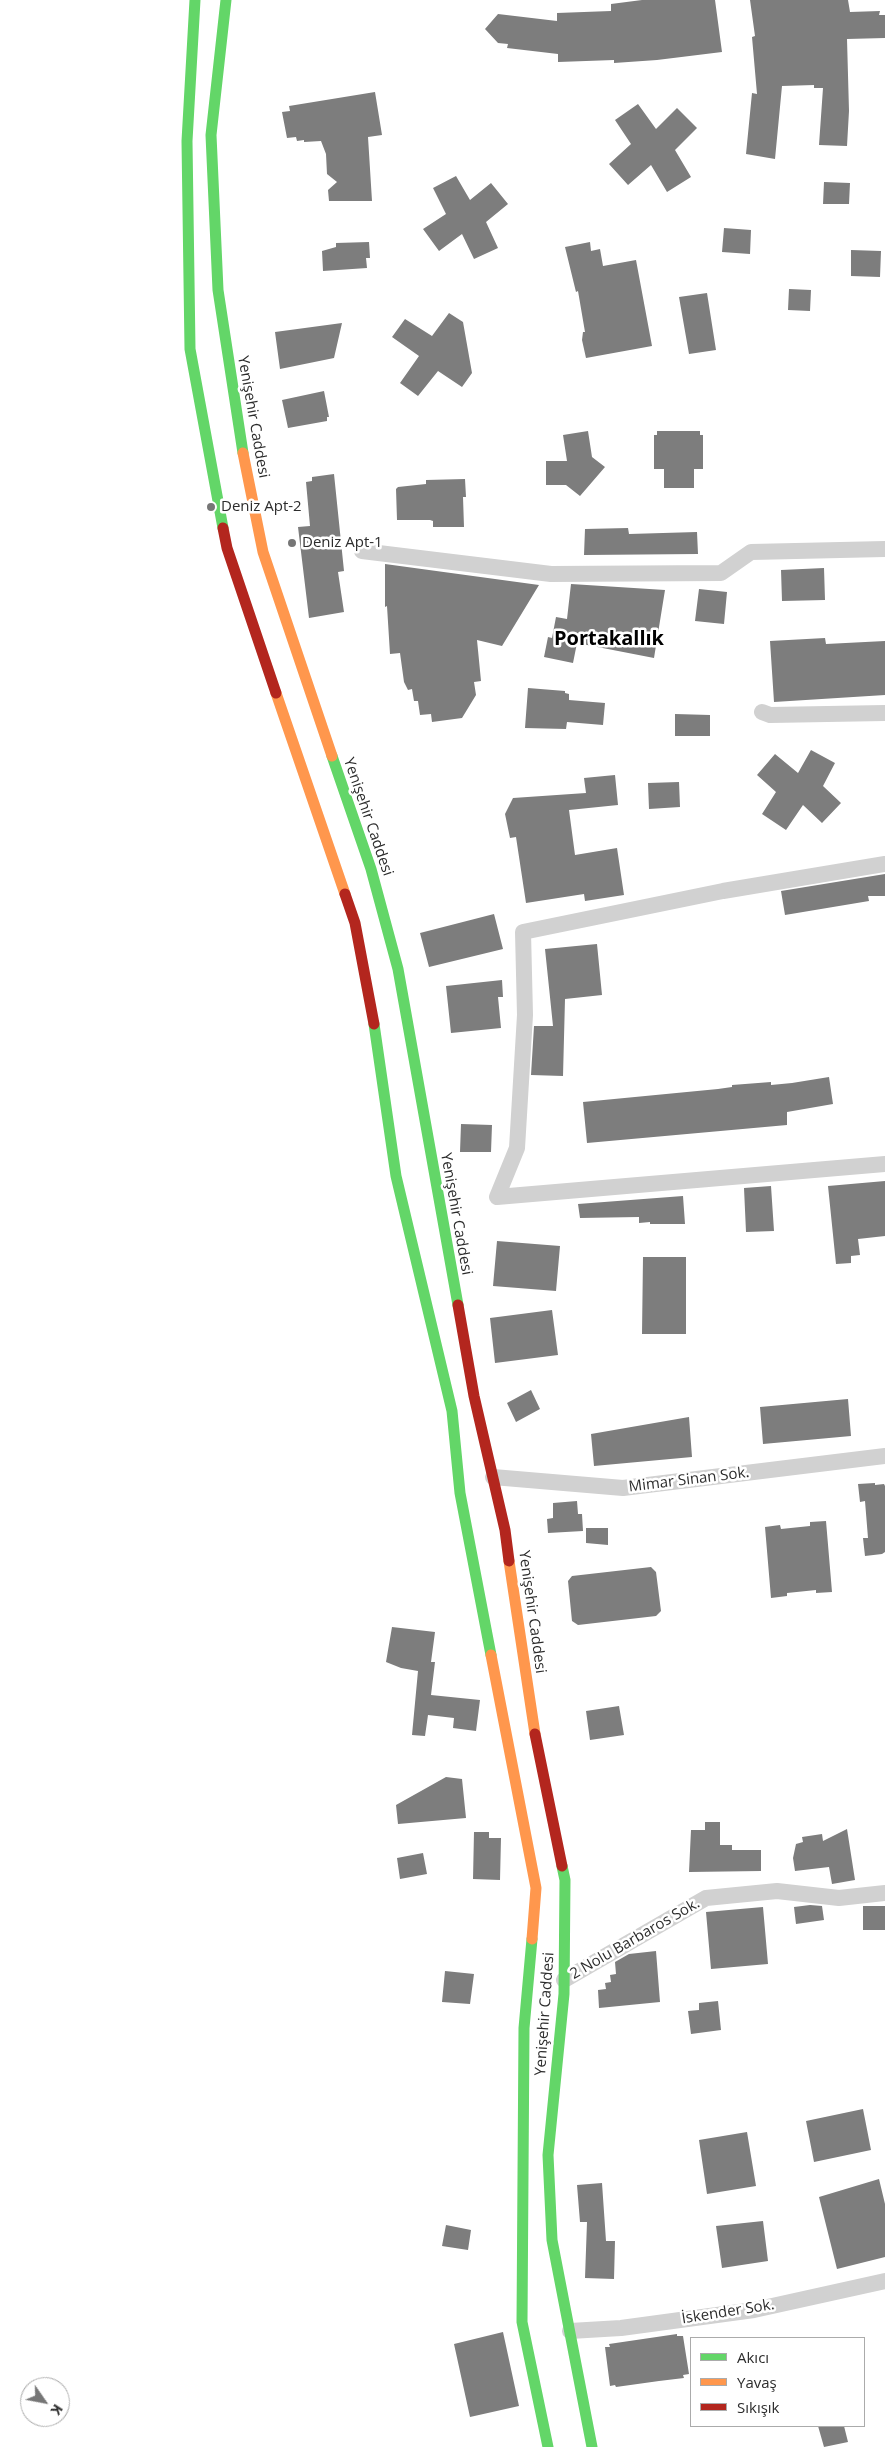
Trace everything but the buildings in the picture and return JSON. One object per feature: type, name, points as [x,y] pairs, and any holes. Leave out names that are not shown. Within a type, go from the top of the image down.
[{"type":"main road","name":"Yenişehir Caddesi","points":[[195,0],[187,141],[190,349],[227,548],[355,923],[379,1048],[396,1176],[452,1411],[460,1494],[536,1888],[524,2028],[522,2322],[548,2447]]},
{"type":"main road","name":"Yenişehir Caddesi","points":[[226,0],[211,135],[218,290],[238,431],[263,552],[371,869],[398,969],[474,1396],[505,1530],[527,1688],[565,1880],[564,1980],[548,2155],[552,2240],[592,2447]]},
{"type":"street","points":[[362,551],[550,574],[720,573],[751,552],[885,549]]},
{"type":"street","points":[[762,712],[770,715],[885,713]]},
{"type":"street","points":[[885,864],[724,891],[523,932],[525,1015],[517,1148],[497,1197],[885,1164]]},
{"type":"street","name":"Mimar Sinan Sok.","points":[[493,1477],[623,1488],[885,1456]]},
{"type":"street","name":"2 Nolu Barbaros Sok.","points":[[564,1980],[706,1898],[777,1891],[839,1898],[885,1893]]},
{"type":"street","name":"İskender Sok.","points":[[570,2331],[620,2328],[754,2310],[885,2281]]},
{"type":"traffic: fast","points":[[195,0],[187,141],[190,349],[223,528]]},
{"type":"traffic: fast","points":[[226,0],[211,135],[218,290],[243,453]]},
{"type":"traffic: fast","points":[[332,756],[371,869],[398,969],[458,1305]]},
{"type":"traffic: fast","points":[[374,1024],[396,1176],[452,1411],[460,1493],[491,1655]]},
{"type":"traffic: fast","points":[[562,1866],[565,1880],[564,1994],[548,2155],[552,2240],[592,2447]]},
{"type":"traffic: fast","points":[[532,1939],[524,2028],[522,2322],[548,2447]]},
{"type":"traffic: slow","points":[[243,453],[263,552],[332,756]]},
{"type":"traffic: slow","points":[[276,693],[345,894]]},
{"type":"traffic: slow","points":[[509,1561],[535,1734]]},
{"type":"traffic: slow","points":[[491,1655],[536,1888],[532,1939]]},
{"type":"traffic: jam","points":[[223,528],[227,548],[276,693]]},
{"type":"traffic: jam","points":[[345,894],[355,923],[374,1024]]},
{"type":"traffic: jam","points":[[458,1305],[474,1396],[505,1530],[509,1561]]},
{"type":"traffic: jam","points":[[535,1734],[562,1866]]},
{"type":"place","name":"Deniz Apt-2","points":[[211,507]]},
{"type":"place","name":"Deniz Apt-1","points":[[292,543]]},
{"type":"district","name":"Portakallık","points":[[609,639]]}]
